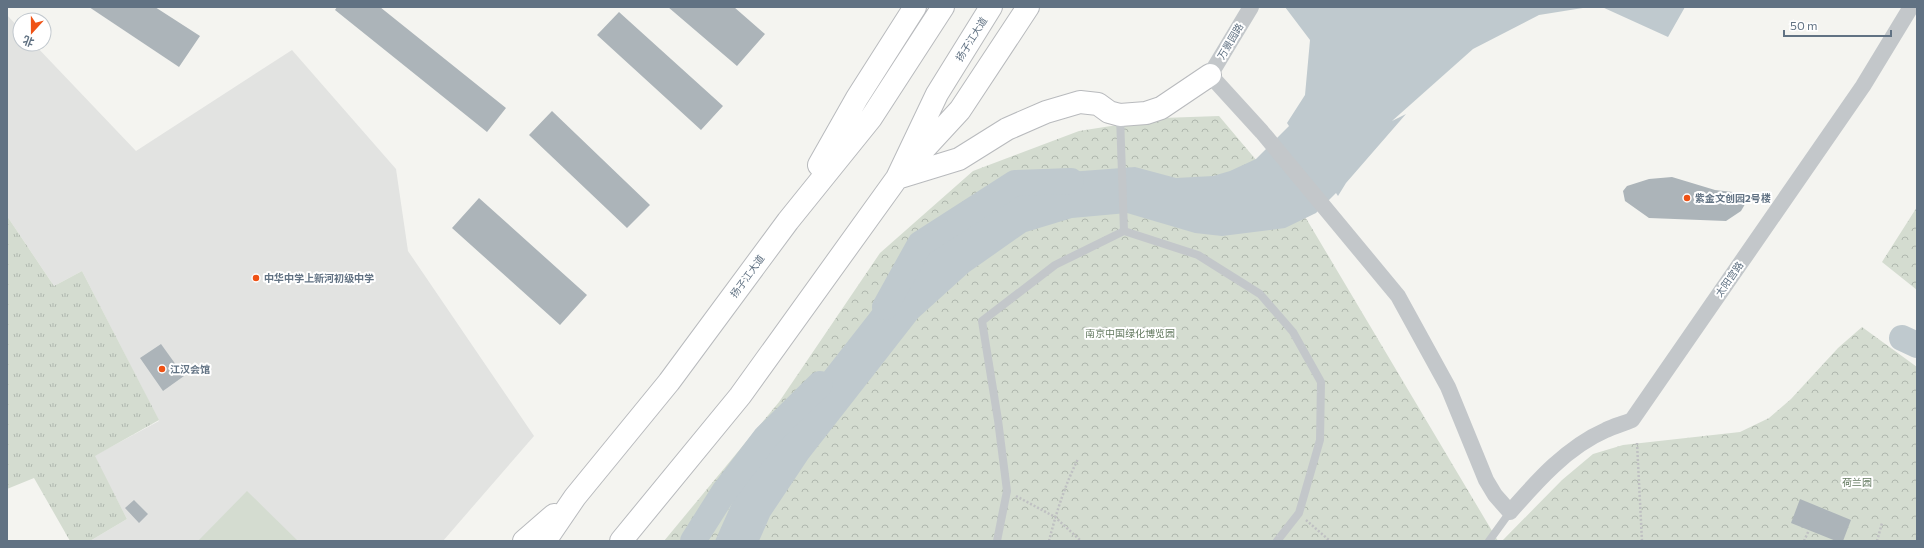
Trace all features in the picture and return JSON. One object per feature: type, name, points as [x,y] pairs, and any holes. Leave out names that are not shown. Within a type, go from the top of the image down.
[{"type":"highway","points":[[788,221],[856,98],[915,7]]},
{"type":"highway","name":"扬子江大道","points":[[545,541],[575,497],[669,382],[788,221],[871,118],[944,7]]},
{"type":"highway","name":"扬子江大道","points":[[621,541],[740,396],[897,178],[937,94],[991,7]]},
{"type":"highway","points":[[897,178],[960,110],[1028,7]]},
{"type":"highway","points":[[897,178],[959,159],[1006,129],[1046,112],[1080,102],[1098,104],[1109,112],[1120,115],[1146,113],[1161,108],[1210,75]]},
{"type":"highway","points":[[524,541],[575,497]]},
{"type":"street","name":"万景园路","points":[[1210,75],[1251,7]]},
{"type":"street","name":"太阳宫路","points":[[1510,512],[1548,470],[1574,450],[1605,430],[1632,420],[1863,86],[1911,7]]},
{"type":"street","points":[[1210,75],[1262,132],[1398,296],[1448,387],[1486,480],[1495,495],[1510,512]]},
{"type":"lane","points":[[1120,115],[1124,231]]},
{"type":"lane","points":[[996,541],[1007,491],[998,420],[982,321],[1055,265],[1124,231],[1198,255],[1260,294],[1293,332],[1321,382],[1320,440],[1299,513],[1277,541]]},
{"type":"lane","points":[[1489,541],[1510,512]]},
{"type":"path","points":[[1637,443],[1642,541]]},
{"type":"path","points":[[1049,541],[1055,517],[1078,459]]},
{"type":"path","points":[[1007,491],[1055,517],[1080,541]]},
{"type":"path","points":[[1299,513],[1330,541]]},
{"type":"path","points":[[1877,541],[1882,522]]},
{"type":"path","points":[[1804,541],[1809,530]]},
{"type":"shaded area","points":[[1285,7],[1589,7],[1539,15],[1473,49],[1392,121],[1406,114],[1346,183],[1338,196],[1336,193],[1316,213],[1285,228],[1222,236],[1195,233],[1127,213],[1072,218],[1026,232],[969,272],[918,318],[808,459],[770,516],[759,541],[715,541],[736,494],[777,432],[891,286],[947,235],[1017,188],[1069,172],[1135,167],[1176,178],[1213,176],[1230,171],[1256,159],[1289,126],[1287,123],[1305,95],[1310,40]]},
{"type":"shaded area","points":[[1602,7],[1685,7],[1668,37]]},
{"type":"shaded area","name":"中华中学上新河初级中学","points":[[7,15],[12,20],[12,52],[42,52],[136,151],[292,50],[396,169],[408,251],[534,436],[443,541],[90,541],[127,519],[94,456],[159,421],[82,271],[54,286],[7,216]]},
{"type":"green space","name":"南京中国绿化博览园","points":[[1219,116],[1307,220],[1498,541],[664,541],[779,402],[880,253],[973,171],[1079,131],[1162,118]]},
{"type":"green space","points":[[1917,207],[1917,290],[1882,262]]},
{"type":"green space","points":[[7,216],[54,286],[82,271],[159,420],[95,456],[127,519],[90,541],[70,541],[34,478],[7,489]]},
{"type":"green space","name":"荷兰园","points":[[1862,327],[1917,367],[1917,541],[1502,541],[1562,480],[1593,454],[1623,445],[1740,432],[1769,418],[1791,399],[1838,348]]},
{"type":"green space","points":[[247,491],[298,541],[198,541]]},
{"type":"building","points":[[89,7],[155,7],[200,36],[179,67]]},
{"type":"building","points":[[337,7],[380,7],[506,108],[487,132],[335,10]]},
{"type":"building","points":[[668,7],[734,7],[765,34],[737,66]]},
{"type":"building","points":[[619,12],[723,106],[701,130],[597,35]]},
{"type":"building","points":[[552,111],[650,205],[627,228],[529,135]]},
{"type":"building","name":"紫金文创园2号楼","points":[[1672,177],[1715,190],[1751,194],[1741,211],[1726,221],[1649,218],[1625,201],[1623,191],[1627,186],[1649,179]]},
{"type":"building","points":[[479,198],[587,295],[560,325],[452,228]]},
{"type":"building","points":[[161,344],[184,376],[163,391],[140,358]]},
{"type":"building","points":[[1800,499],[1851,520],[1843,541],[1836,541],[1791,523]]},
{"type":"building","points":[[134,500],[148,514],[139,523],[125,508]]},
{"type":"waterway","points":[[885,307],[920,244],[1015,183],[1071,181]]},
{"type":"waterway","points":[[1902,338],[1917,345]]},
{"type":"waterway","points":[[693,541],[724,492],[766,437],[820,384]]},
{"type":"place","name":"紫金文创园2号楼","points":[[1687,198]]},
{"type":"place","name":"中华中学上新河初级中学","points":[[256,278]]},
{"type":"place","name":"江汉会馆","points":[[162,369]]}]
